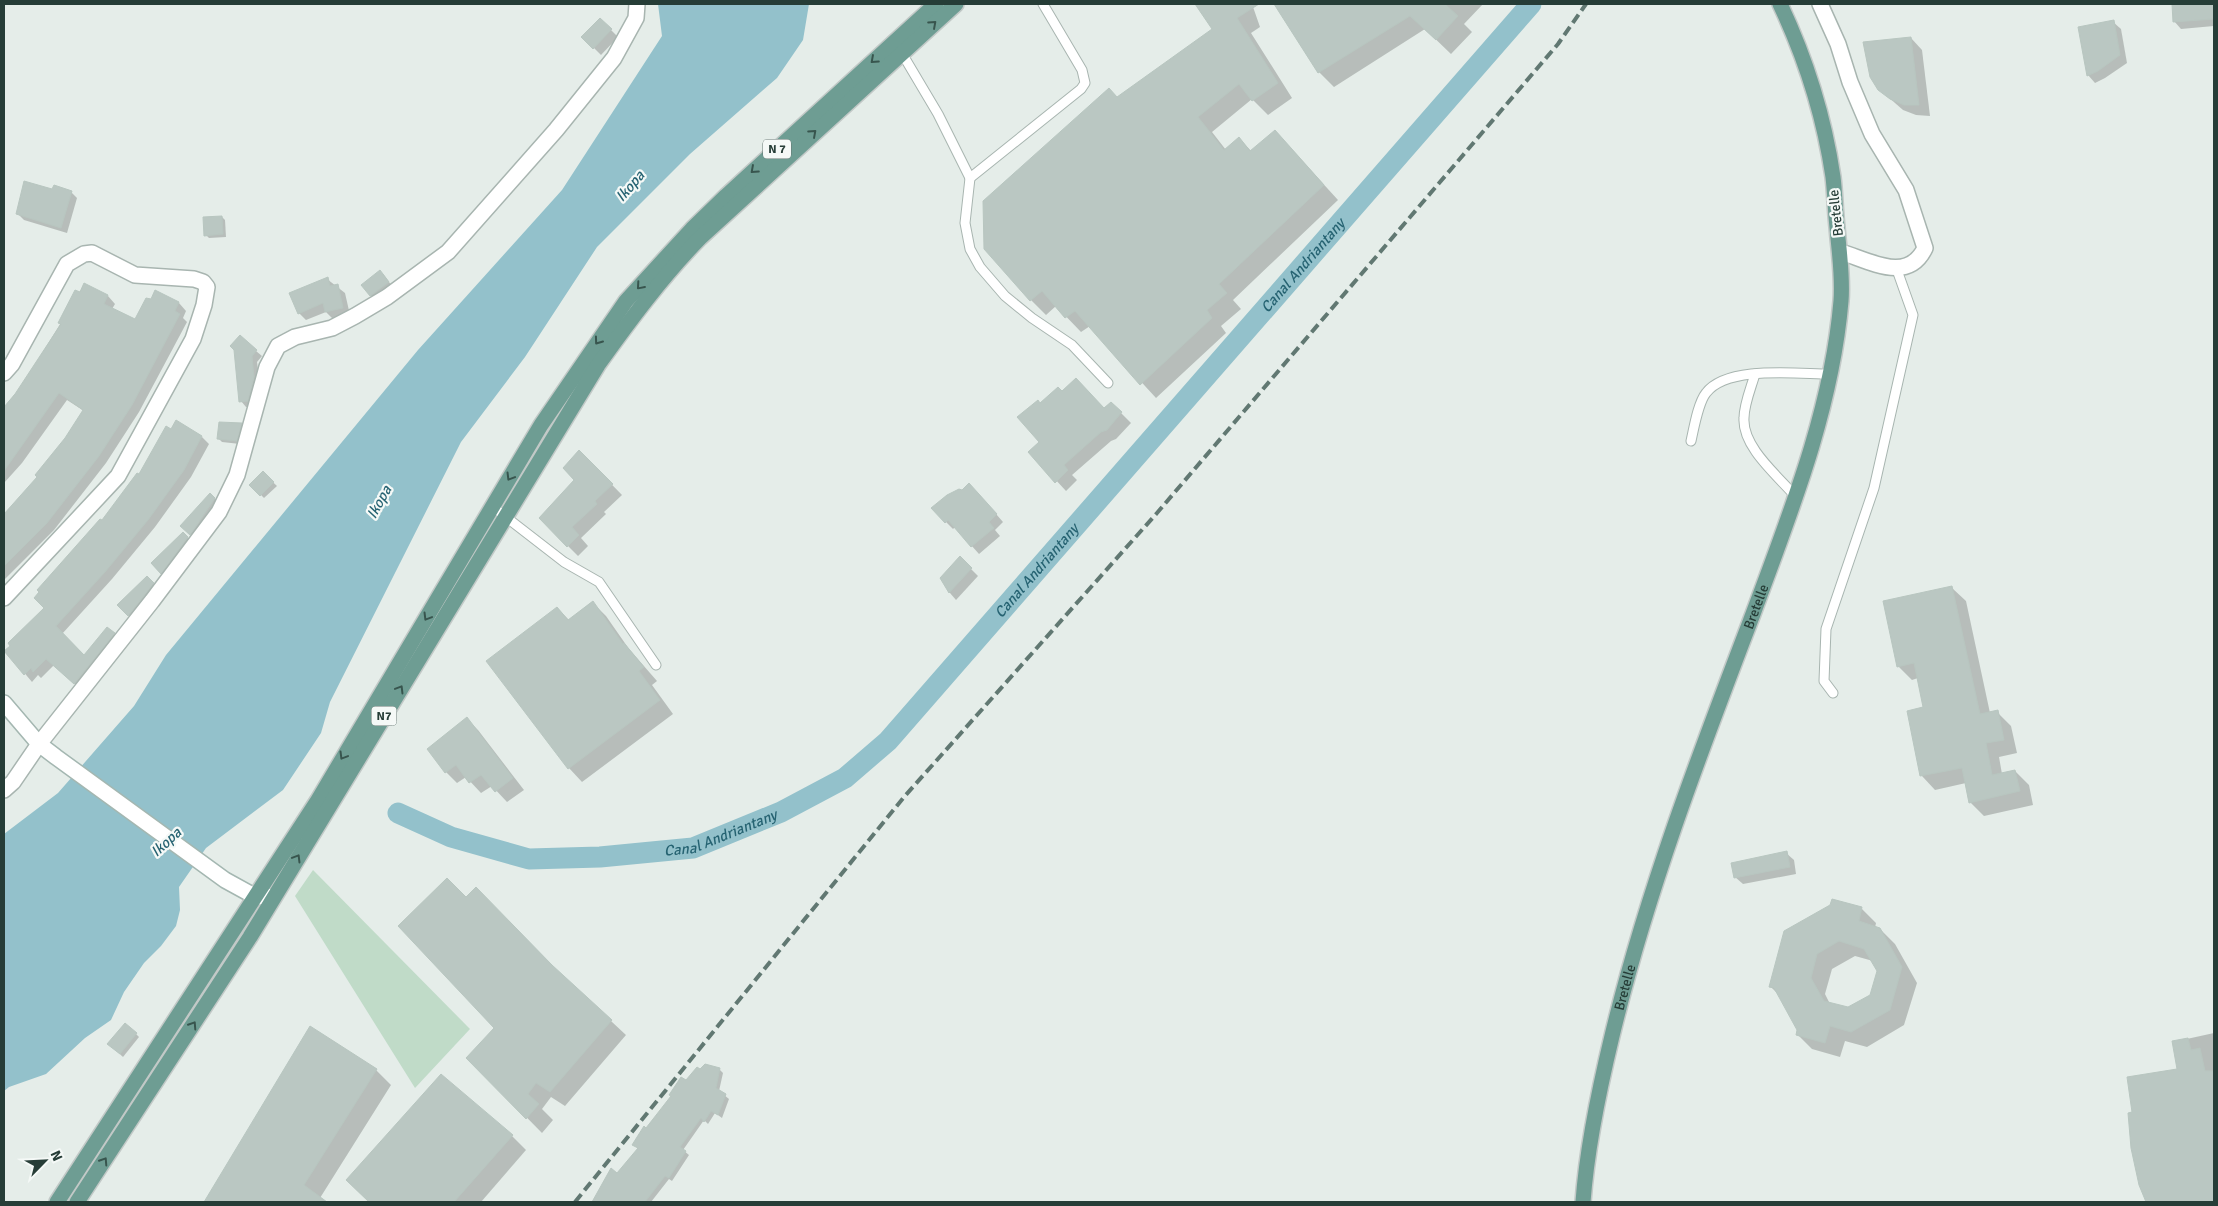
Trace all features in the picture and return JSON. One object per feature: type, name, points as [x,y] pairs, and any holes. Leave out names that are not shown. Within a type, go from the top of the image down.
[{"type":"main road","name":"N 7","points":[[700,238],[898,48],[936,4]]},
{"type":"main road","name":"N 7","points":[[626,301],[662,260],[719,202],[898,48],[956,4]]},
{"type":"main road","name":"Bretelle","points":[[1583,1202],[1585,1172],[1605,1066],[1637,939],[1687,786],[1796,497],[1830,374],[1841,300],[1841,252],[1833,176],[1815,90],[1801,51],[1780,4]]},
{"type":"main road","name":"N7","points":[[78,1202],[250,937],[603,357],[670,269],[700,238]]},
{"type":"main road","name":"N7","points":[[57,1202],[318,800],[541,426],[626,301]]},
{"type":"street","points":[[4,790],[13,782],[39,744],[152,601],[219,512],[237,475],[267,367],[278,346],[295,337],[332,328],[356,316],[387,297],[448,252],[556,130],[614,58],[636,18],[637,4]]},
{"type":"street","points":[[1820,4],[1838,44],[1850,82],[1872,134],[1906,190],[1925,248],[1920,258],[1912,265],[1897,270],[1841,252]]},
{"type":"street","points":[[4,373],[12,364],[67,264],[84,254],[92,253],[135,275],[194,279],[203,282],[207,287],[204,305],[193,338],[118,476],[4,598]]},
{"type":"street","points":[[4,703],[39,744],[225,880],[256,897],[268,896],[278,889]]},
{"type":"lane","points":[[970,178],[1081,89],[1085,83],[1082,70],[1043,4]]},
{"type":"lane","points":[[898,48],[938,114],[970,178],[965,223],[970,249],[980,267],[1005,296],[1032,318],[1072,345],[1108,383]]},
{"type":"lane","points":[[1833,693],[1824,681],[1826,629],[1874,488],[1914,315],[1897,270]]},
{"type":"lane","points":[[1691,441],[1704,395],[1713,385],[1731,378],[1755,374],[1830,374]]},
{"type":"lane","points":[[1755,374],[1743,417],[1744,431],[1752,448],[1796,497]]},
{"type":"lane","points":[[492,507],[564,562],[599,582],[656,665]]},
{"type":"green space","points":[[313,870],[470,1029],[415,1088],[295,896]]},
{"type":"water","name":"Ikopa","points":[[658,4],[809,4],[803,40],[777,78],[690,154],[597,247],[525,357],[461,442],[330,702],[321,733],[283,790],[206,848],[179,887],[180,910],[176,926],[161,946],[144,963],[124,992],[111,1020],[85,1038],[46,1074],[9,1087],[4,1091],[4,834],[58,793],[134,706],[166,655],[418,350],[562,190],[662,36]]},
{"type":"building","points":[[1195,4],[1259,4],[1237,18],[1278,83],[1252,101],[1239,84],[1198,117],[1224,150],[1239,137],[1250,151],[1275,130],[1324,185],[1219,284],[1227,293],[1207,310],[1212,318],[1140,385],[1075,311],[1065,318],[1042,291],[1030,301],[984,249],[983,201],[1109,88],[1117,97],[1212,29]]},
{"type":"building","points":[[1274,4],[1445,4],[1458,16],[1436,40],[1410,16],[1318,73]]},
{"type":"building","points":[[2172,4],[2214,4],[2214,19],[2173,22]]},
{"type":"building","points":[[600,18],[612,29],[593,49],[581,37]]},
{"type":"building","points":[[2114,20],[2120,55],[2098,71],[2087,76],[2078,27]]},
{"type":"building","points":[[1911,37],[1919,105],[1904,105],[1890,99],[1878,90],[1870,77],[1863,42]]},
{"type":"building","points":[[24,181],[52,189],[54,185],[72,191],[61,228],[16,214]]},
{"type":"building","points":[[222,216],[223,234],[204,236],[203,217]]},
{"type":"building","points":[[380,270],[389,282],[370,296],[361,285]]},
{"type":"building","points":[[328,277],[330,286],[338,284],[343,308],[325,312],[323,303],[298,314],[289,293]]},
{"type":"building","points":[[84,283],[108,295],[104,304],[135,319],[146,298],[151,299],[155,290],[179,302],[175,311],[180,314],[132,405],[99,456],[47,523],[4,566],[4,514],[37,477],[35,475],[65,438],[83,410],[59,393],[4,471],[4,407],[15,394],[61,324],[58,323],[75,290],[80,292]]},
{"type":"building","points":[[240,335],[257,350],[252,356],[254,377],[248,401],[239,402],[234,350],[230,346]]},
{"type":"building","points":[[1076,378],[1104,408],[1111,402],[1122,412],[1107,430],[1101,432],[1064,465],[1068,470],[1055,483],[1028,452],[1039,442],[1017,417],[1038,400],[1040,403],[1058,387],[1062,391]]},
{"type":"building","points":[[176,420],[202,436],[184,470],[148,520],[105,572],[56,626],[84,655],[107,627],[115,633],[74,684],[46,659],[33,672],[31,668],[24,675],[4,651],[10,646],[8,643],[44,608],[34,598],[39,592],[37,590],[100,519],[102,520],[137,473],[139,474],[166,426],[171,429]]},
{"type":"building","points":[[219,422],[242,423],[237,441],[217,439]]},
{"type":"building","points":[[579,450],[613,484],[595,501],[597,504],[572,527],[579,535],[567,547],[539,518],[574,480],[563,468]]},
{"type":"building","points":[[263,471],[274,482],[260,496],[249,485]]},
{"type":"building","points":[[969,483],[997,514],[989,522],[994,528],[971,547],[948,520],[945,523],[931,508],[947,495],[959,489],[962,490]]},
{"type":"building","points":[[210,493],[215,498],[190,535],[180,526]]},
{"type":"building","points":[[183,532],[188,537],[161,574],[151,563]]},
{"type":"building","points":[[960,556],[972,568],[949,593],[940,578]]},
{"type":"building","points":[[147,576],[154,583],[128,616],[117,605]]},
{"type":"building","points":[[1952,586],[1980,714],[1998,710],[2004,740],[1986,743],[1992,775],[2015,770],[2020,791],[1969,803],[1962,768],[1920,776],[1907,711],[1923,707],[1914,663],[1897,667],[1883,601]]},
{"type":"building","points":[[593,601],[623,644],[644,667],[639,671],[660,700],[568,769],[486,661],[557,607],[568,620]]},
{"type":"building","points":[[467,717],[513,778],[495,792],[481,775],[469,783],[456,765],[445,773],[427,749]]},
{"type":"building","points":[[1787,851],[1790,867],[1734,878],[1731,863]]},
{"type":"building","points":[[447,878],[466,897],[476,887],[552,965],[612,1020],[550,1092],[536,1083],[528,1094],[539,1104],[526,1119],[466,1058],[494,1028],[398,926]]},
{"type":"building","points":[[1832,899],[1862,907],[1859,921],[1880,928],[1902,967],[1890,1010],[1851,1032],[1830,1026],[1825,1043],[1796,1035],[1797,1030],[1774,988],[1769,987],[1784,931],[1830,905]],"holes":[[[1839,941],[1864,949],[1877,971],[1870,995],[1848,1007],[1824,1001],[1811,978],[1817,954]]]},
{"type":"building","points":[[125,1023],[137,1033],[120,1054],[107,1044]]},
{"type":"building","points":[[310,1026],[377,1069],[304,1185],[327,1202],[204,1202]]},
{"type":"building","points":[[2188,1038],[2191,1050],[2200,1048],[2205,1071],[2214,1071],[2214,1202],[2146,1202],[2139,1185],[2131,1148],[2128,1113],[2132,1112],[2127,1077],[2177,1069],[2172,1041]]},
{"type":"building","points":[[705,1064],[720,1068],[716,1088],[726,1094],[718,1115],[711,1111],[704,1122],[701,1118],[680,1147],[686,1151],[669,1178],[665,1176],[645,1202],[592,1202],[611,1168],[617,1173],[638,1148],[632,1145],[644,1126],[646,1128],[671,1096],[669,1095],[681,1077],[686,1080],[697,1067],[700,1069]]},
{"type":"building","points":[[441,1074],[513,1135],[454,1202],[369,1202],[346,1180]]},
{"type":"waterway","name":"Canal Andriantany","points":[[398,813],[451,837],[529,859],[600,857],[693,848],[781,812],[845,778],[888,741],[1531,4]]},
{"type":"railway","points":[[575,1202],[904,797],[1157,513],[1558,44],[1586,4]]}]
